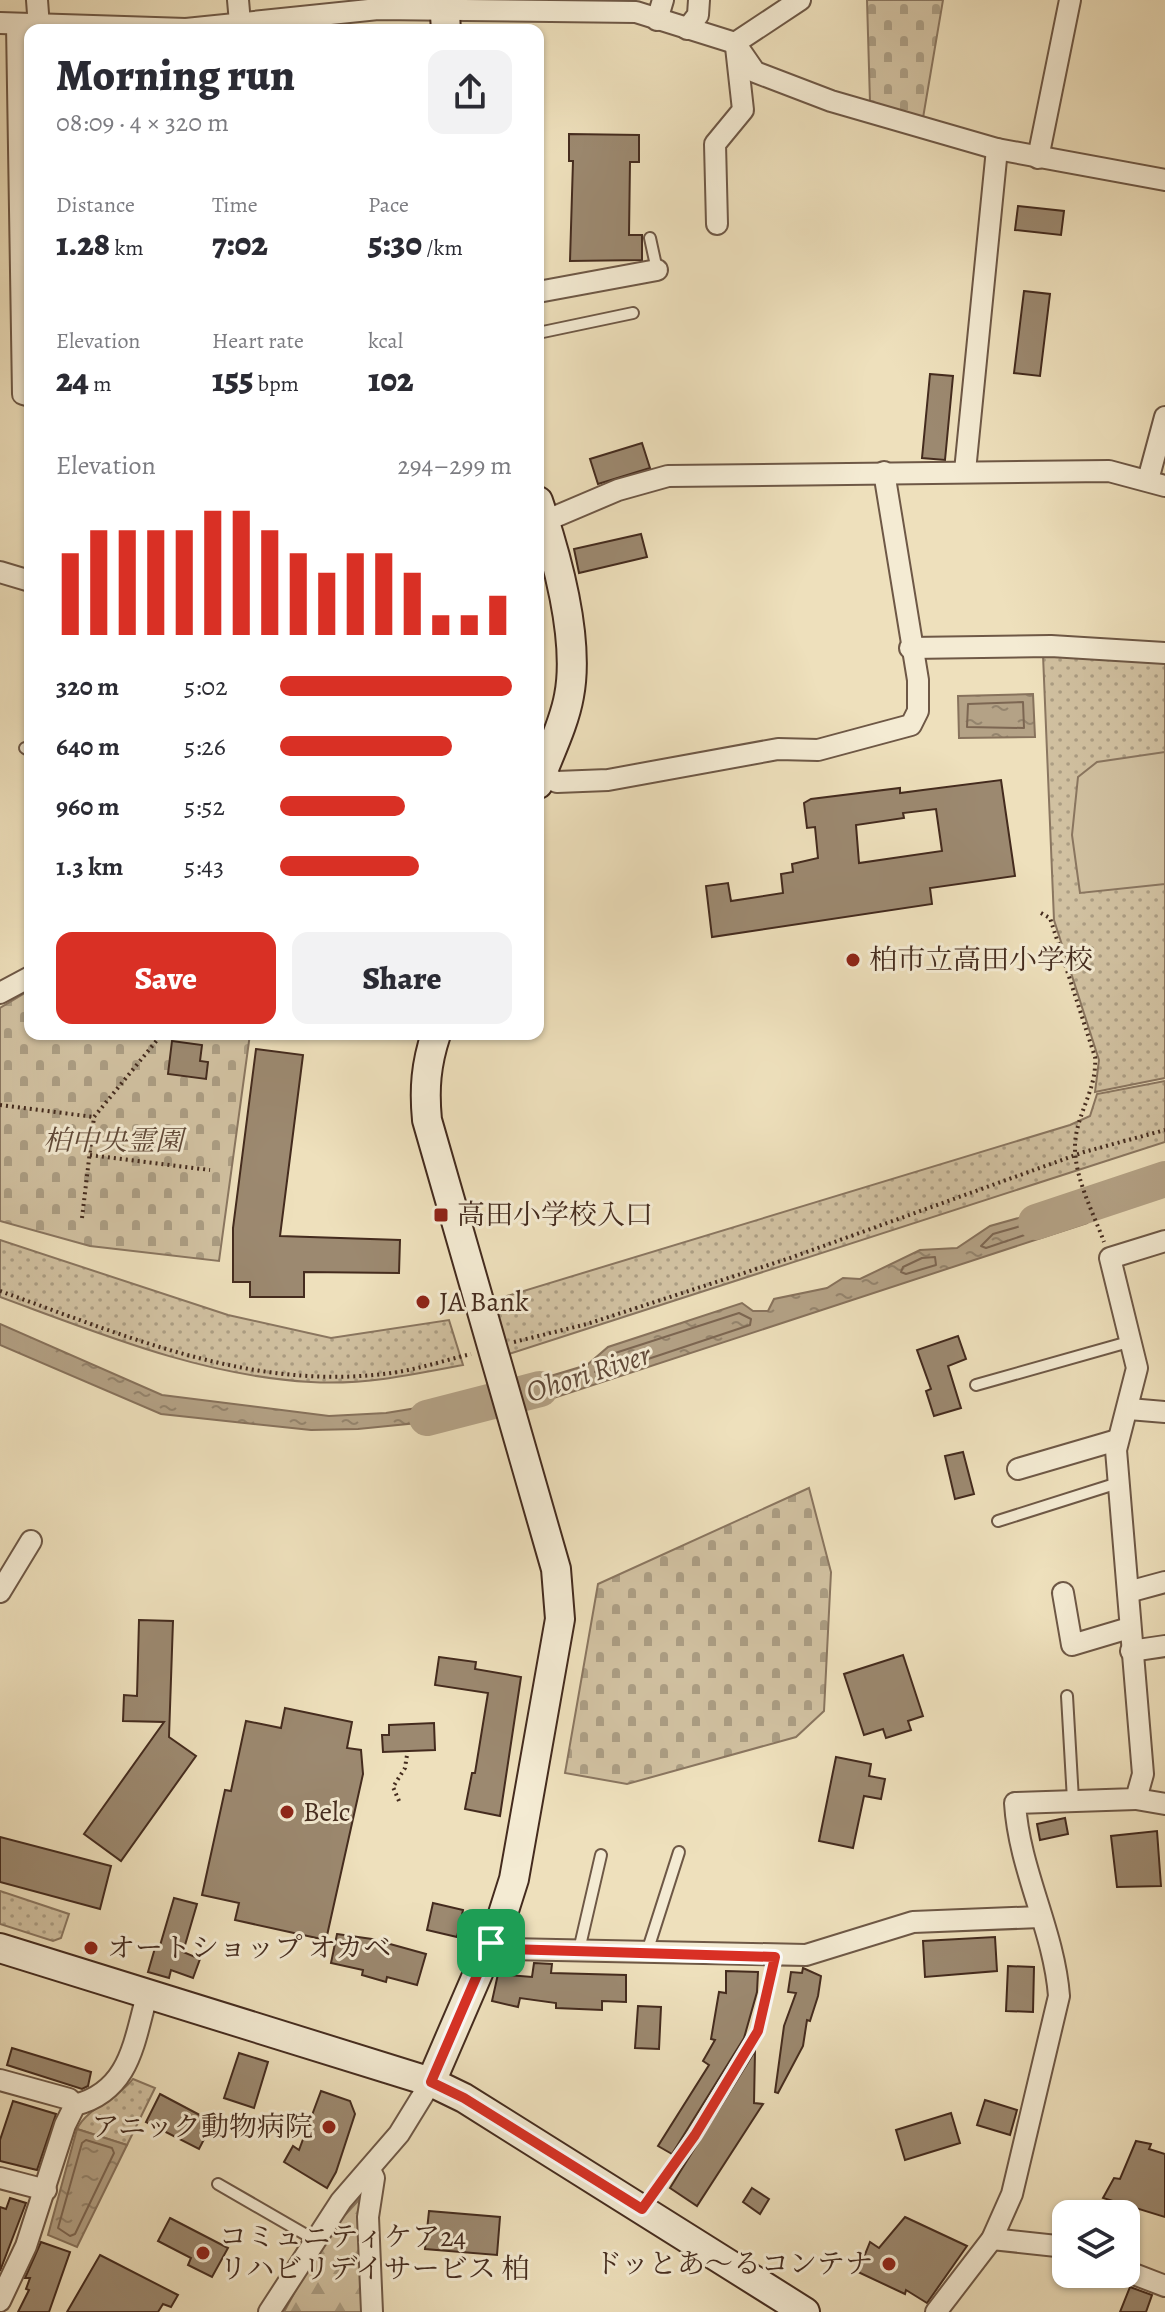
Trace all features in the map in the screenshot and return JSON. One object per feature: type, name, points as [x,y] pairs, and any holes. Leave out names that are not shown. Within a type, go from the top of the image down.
[{"type":"street","points":[[37,0],[39,24]]},
{"type":"street","points":[[238,0],[240,23]]},
{"type":"street","points":[[657,20],[663,0]]},
{"type":"street","points":[[687,29],[698,15],[699,0]]},
{"type":"street","points":[[735,43],[800,0]]},
{"type":"street","points":[[1038,158],[1070,0]]},
{"type":"street","points":[[279,24],[378,9],[445,13],[580,6],[636,12],[735,43],[755,72],[845,106],[997,149],[1165,180]]},
{"type":"street","points":[[8,24],[24,204],[24,394]]},
{"type":"street","points":[[232,24],[256,24]]},
{"type":"street","points":[[717,224],[715,144],[743,110],[735,43]]},
{"type":"street","points":[[965,471],[997,149]]},
{"type":"street","points":[[544,291],[657,270]]},
{"type":"street","points":[[544,514],[668,476],[1109,471],[1156,483],[1165,417]]},
{"type":"street","points":[[544,779],[557,782],[608,780],[778,749],[818,750],[911,725],[918,711],[918,680],[910,648],[884,472]]},
{"type":"street","points":[[544,532],[569,635],[571,683],[544,763]]},
{"type":"street","points":[[0,572],[24,579]]},
{"type":"street","points":[[910,648],[1051,646],[1165,653]]},
{"type":"street","points":[[0,993],[24,980]]},
{"type":"street","points":[[269,2312],[341,2201],[370,2170],[420,2104],[491,1943],[514,1879],[560,1619],[556,1569],[427,1120],[424,1092],[428,1058],[434,1040]]},
{"type":"street","points":[[1136,1799],[1143,1774],[1129,1628],[1117,1440],[1129,1409],[1137,1368],[1110,1258],[1165,1241]]},
{"type":"street","points":[[1129,1409],[1165,1412]]},
{"type":"street","points":[[1018,1469],[1117,1440]]},
{"type":"street","points":[[0,1592],[31,1541]]},
{"type":"street","points":[[1128,1592],[1165,1582]]},
{"type":"street","points":[[1063,1593],[1072,1645],[1129,1628]]},
{"type":"street","points":[[1131,1651],[1165,1646]]},
{"type":"street","points":[[936,2312],[992,2239],[1012,2194],[1059,1996],[1056,1964],[1040,1917],[1017,1828],[1015,1803],[1136,1799],[1165,1804]]},
{"type":"street","points":[[491,1943],[505,1949],[775,1957],[827,1951],[913,1922],[1040,1917]]},
{"type":"street","points":[[0,1948],[431,2082],[464,2098],[805,2312]]},
{"type":"street","points":[[1,2298],[26,2246],[65,2125],[75,2105],[95,2100],[114,2087],[124,2070],[148,1992]]},
{"type":"street","points":[[0,2080],[69,2099],[75,2105]]},
{"type":"street","points":[[370,2170],[374,2178],[368,2217],[372,2312]]},
{"type":"street","points":[[0,2178],[46,2190]]},
{"type":"street","points":[[992,2239],[1052,2245]]},
{"type":"street","points":[[1140,2276],[1165,2286]]},
{"type":"lane","points":[[650,238],[657,270]]},
{"type":"lane","points":[[544,332],[633,313]]},
{"type":"lane","points":[[976,1385],[1132,1341]]},
{"type":"lane","points":[[998,1521],[1118,1483]]},
{"type":"lane","points":[[1067,1696],[1073,1800]]},
{"type":"lane","points":[[647,1952],[647,1941],[679,1852]]},
{"type":"lane","points":[[579,1950],[601,1855]]},
{"type":"lane","points":[[642,2209],[695,2135],[758,2031],[775,1957]]},
{"type":"lane","points":[[218,2184],[315,2240]]},
{"type":"path","points":[[1041,913],[1050,918],[1095,1057],[1096,1076],[1077,1133],[1075,1156],[1104,1243]]},
{"type":"path","points":[[82,1218],[94,1117],[157,1040]]},
{"type":"path","points":[[0,1105],[94,1117]]},
{"type":"path","points":[[0,1291],[165,1350],[233,1366],[310,1377],[381,1374],[493,1353],[587,1324],[790,1258],[1075,1156],[1165,1130]]},
{"type":"path","points":[[90,1155],[210,1170]]},
{"type":"path","points":[[399,1801],[393,1787],[405,1768],[407,1755]]},
{"type":"green space","points":[[867,0],[943,0],[923,118],[870,102]]},
{"type":"green space","points":[[1043,655],[1165,661],[1165,1078],[1095,1092],[1099,1060],[1054,920]]},
{"type":"green space","points":[[1165,752],[1165,884],[1080,893],[1072,835],[1078,777],[1097,762]]},
{"type":"green space","name":"柏中央霊園","points":[[24,994],[24,1040],[249,1040],[219,1261],[90,1246],[0,1221],[0,1008]]},
{"type":"green space","points":[[1165,1081],[1165,1142],[509,1354],[494,1302],[507,1296],[1070,1125],[1090,1116],[1097,1094]]},
{"type":"green space","points":[[0,1240],[228,1315],[331,1338],[449,1320],[463,1365],[387,1378],[330,1383],[270,1378],[191,1362],[114,1339],[0,1297]]},
{"type":"green space","points":[[809,1488],[831,1572],[824,1711],[796,1737],[627,1784],[565,1773],[598,1584]]},
{"type":"green space","points":[[0,1891],[69,1914],[61,1938],[53,1941],[0,1924]]},
{"type":"green space","points":[[133,2079],[155,2088],[127,2145],[77,2129],[88,2115]]},
{"type":"green space","points":[[367,2191],[363,2312],[284,2312],[324,2238]]},
{"type":"water","points":[[1033,694],[1035,737],[959,738],[958,696]]},
{"type":"water","points":[[1165,1173],[1165,1191],[1107,1211],[1102,1194]]},
{"type":"water","points":[[1079,1201],[1087,1223],[520,1409],[514,1387],[587,1365],[608,1347],[742,1303],[753,1311],[768,1311],[774,1299],[827,1288],[843,1278],[860,1279],[920,1250],[957,1248],[990,1226]]},
{"type":"water","points":[[0,1324],[162,1395],[329,1416],[386,1413],[472,1399],[477,1417],[358,1429],[311,1430],[161,1414],[0,1345]]},
{"type":"water","points":[[77,2129],[127,2145],[77,2247],[48,2235]]},
{"type":"building","points":[[569,134],[639,135],[639,162],[630,162],[629,235],[642,235],[642,260],[570,261],[573,161],[569,161]]},
{"type":"building","points":[[1018,206],[1064,211],[1061,235],[1015,230]]},
{"type":"building","points":[[1024,291],[1050,294],[1040,376],[1014,373]]},
{"type":"building","points":[[930,374],[953,376],[945,460],[922,458]]},
{"type":"building","points":[[642,443],[650,468],[598,484],[590,459]]},
{"type":"building","points":[[641,534],[647,557],[579,573],[574,549]]},
{"type":"building","points":[[1001,780],[1015,876],[930,888],[932,904],[712,937],[706,886],[728,883],[731,901],[783,893],[781,874],[793,872],[792,864],[818,858],[815,827],[807,828],[804,803],[811,799],[900,788],[900,793]],"holes":[[[936,809],[942,851],[859,863],[856,825],[904,818],[903,813]]]},
{"type":"building","points":[[172,1041],[202,1045],[200,1061],[208,1062],[206,1079],[168,1074]]},
{"type":"building","points":[[256,1049],[303,1055],[280,1236],[400,1240],[399,1273],[304,1272],[304,1297],[250,1297],[250,1282],[233,1282],[233,1228]]},
{"type":"building","points":[[958,1336],[966,1359],[948,1366],[961,1408],[934,1416],[926,1391],[931,1389],[917,1350]]},
{"type":"building","points":[[963,1452],[974,1494],[955,1499],[945,1456]]},
{"type":"building","points":[[139,1620],[173,1621],[169,1737],[196,1756],[121,1861],[84,1834],[164,1722],[123,1721],[124,1695],[137,1696]]},
{"type":"building","points":[[903,1655],[923,1716],[908,1721],[911,1730],[886,1738],[883,1729],[864,1735],[844,1674]]},
{"type":"building","points":[[439,1657],[476,1662],[475,1669],[521,1677],[500,1816],[465,1809],[472,1773],[475,1773],[488,1693],[435,1685]]},
{"type":"building","name":"Belc","points":[[285,1708],[352,1722],[347,1748],[361,1750],[363,1774],[326,1940],[235,1920],[239,1903],[202,1895],[225,1790],[231,1791],[246,1721],[281,1728]]},
{"type":"building","points":[[434,1723],[435,1750],[383,1752],[382,1735],[389,1735],[389,1725]]},
{"type":"building","points":[[836,1757],[871,1764],[869,1776],[885,1779],[881,1799],[864,1796],[853,1848],[819,1841]]},
{"type":"building","points":[[1065,1818],[1068,1834],[1040,1840],[1037,1824]]},
{"type":"building","points":[[1157,1831],[1161,1886],[1117,1887],[1111,1836]]},
{"type":"building","points":[[0,1837],[111,1866],[100,1909],[0,1882]]},
{"type":"building","points":[[174,1898],[197,1904],[183,1952],[200,1959],[193,1978],[171,1970],[169,1978],[148,1972],[155,1948],[159,1949]]},
{"type":"building","points":[[433,1903],[463,1910],[457,1937],[427,1930]]},
{"type":"building","points":[[337,1934],[372,1939],[426,1954],[417,1985],[387,1977],[386,1982],[362,1975],[363,1970],[331,1963]]},
{"type":"building","points":[[995,1937],[997,1971],[925,1977],[923,1941]]},
{"type":"building","points":[[534,1963],[552,1964],[551,1973],[626,1975],[626,2002],[602,2001],[602,2010],[556,2008],[556,2003],[520,1998],[518,2007],[492,2001],[498,1974],[532,1977]]},
{"type":"building","points":[[1008,1966],[1034,1967],[1033,2012],[1006,2011]]},
{"type":"building","points":[[803,1968],[821,1976],[818,1996],[810,2021],[807,2020],[803,2046],[778,2093],[775,2092],[784,2026],[796,1993],[788,1992],[791,1972],[802,1973]]},
{"type":"building","points":[[726,1971],[758,1972],[757,1992],[744,2038],[672,2154],[658,2146],[709,2065],[703,2061],[715,2040],[711,2039],[719,1992],[726,1993]]},
{"type":"building","points":[[638,2006],[661,2007],[659,2049],[635,2048]]},
{"type":"building","points":[[12,2048],[91,2072],[88,2086],[82,2089],[7,2065]]},
{"type":"building","points":[[755,2051],[754,2103],[763,2104],[697,2206],[670,2188]]},
{"type":"building","points":[[239,2053],[268,2062],[254,2108],[224,2098]]},
{"type":"building","points":[[321,2091],[350,2101],[355,2114],[336,2172],[327,2188],[284,2162],[293,2146],[299,2150]]},
{"type":"building","points":[[160,2094],[213,2122],[199,2149],[146,2122]]},
{"type":"building","points":[[985,2100],[1017,2110],[1010,2135],[977,2125]]},
{"type":"building","points":[[13,2101],[56,2114],[37,2170],[0,2161],[0,2140]]},
{"type":"building","points":[[951,2113],[960,2143],[905,2160],[896,2130]]},
{"type":"building","points":[[1136,2141],[1151,2144],[1149,2149],[1165,2154],[1165,2217],[1140,2209],[1140,2200],[1103,2198],[1114,2178],[1120,2179]]},
{"type":"building","points":[[752,2188],[769,2199],[760,2214],[743,2202]]},
{"type":"building","points":[[10,2198],[26,2203],[0,2271],[0,2207],[6,2209]]},
{"type":"building","points":[[429,2211],[500,2217],[497,2255],[425,2249]]},
{"type":"building","points":[[905,2217],[967,2246],[927,2303],[906,2290],[905,2294],[858,2272],[870,2242],[879,2248]]},
{"type":"building","name":"コミュニティケア24 リハビリデイサービス 柏","points":[[170,2218],[228,2248],[212,2277],[188,2265],[191,2258],[158,2241]]},
{"type":"building","points":[[41,2242],[70,2252],[49,2312],[18,2312],[29,2290],[26,2289],[30,2278],[25,2278]]},
{"type":"building","points":[[100,2255],[178,2295],[171,2307],[163,2304],[158,2312],[67,2312]]},
{"type":"building","points":[[1130,2288],[1152,2295],[1146,2312],[1120,2312]]},
{"type":"waterway","name":"Ohori River","points":[[1036,1222],[1165,1179]]},
{"type":"waterway","name":"Ohori River","points":[[427,1418],[540,1389]]},
{"type":"place","name":"柏市立高田小学校","points":[[853,960]]},
{"type":"place","name":"高田小学校入口","points":[[441,1215]]},
{"type":"place","name":"JA Bank","points":[[423,1302]]},
{"type":"place","name":"Belc","points":[[287,1812]]},
{"type":"place","name":"オートショップ オカベ","points":[[91,1948]]},
{"type":"place","name":"アニック動物病院","points":[[329,2127]]},
{"type":"place","name":"コミュニティケア24 リハビリデイサービス 柏","points":[[203,2253]]},
{"type":"place","name":"ドッとあ〜るコンテナ","points":[[889,2264]]},
{"type":"route","points":[[491,1943],[505,1949],[775,1957],[758,2031],[695,2135],[642,2209],[464,2098],[431,2082],[491,1943]]}]
